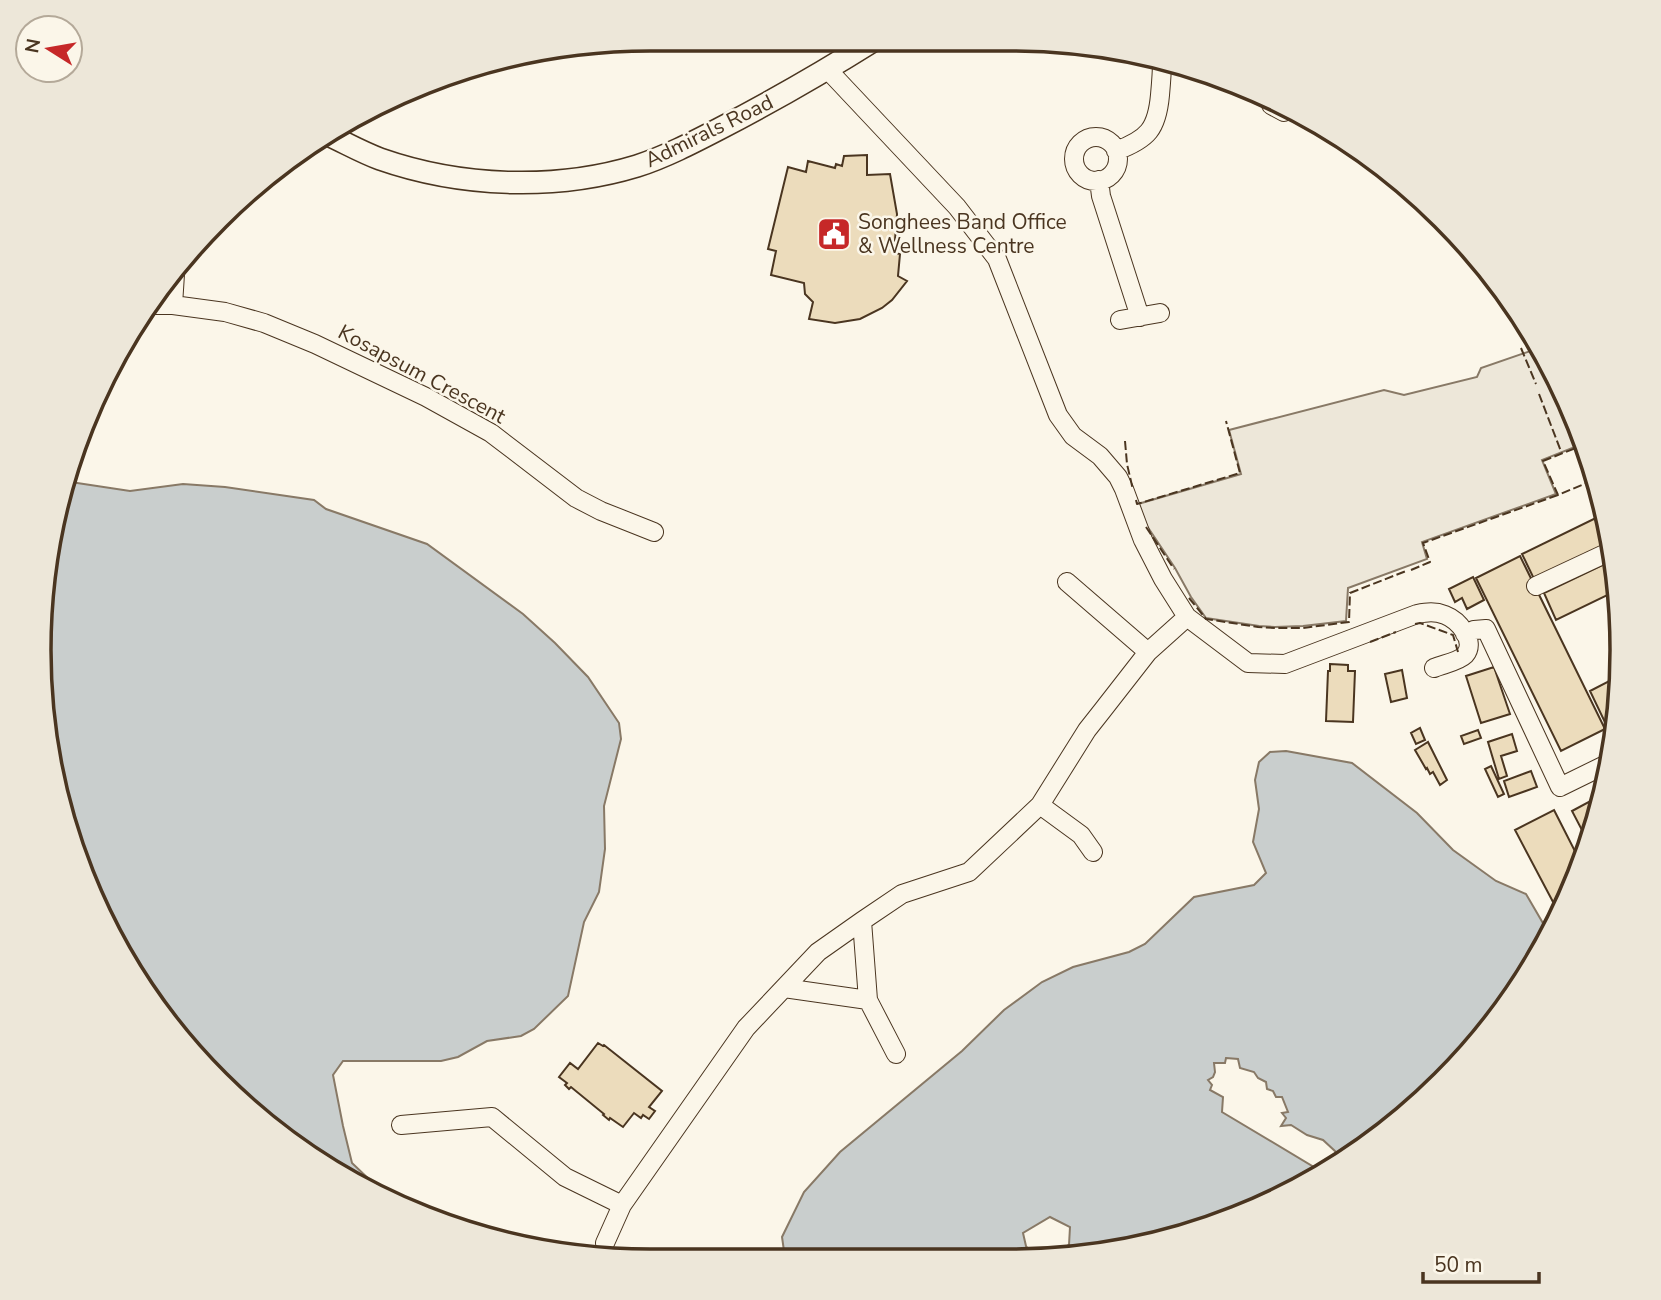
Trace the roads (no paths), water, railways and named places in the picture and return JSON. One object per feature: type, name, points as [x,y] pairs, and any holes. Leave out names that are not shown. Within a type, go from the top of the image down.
[{"type":"main road","name":"Admirals Road","points":[[337,139],[379,159],[441,176],[509,183],[573,180],[638,166],[674,152],[828,70],[857,51]]},
{"type":"street","points":[[828,70],[957,206],[997,259],[1058,415],[1073,436],[1100,456],[1118,477],[1143,540],[1187,617],[1248,663],[1285,664],[1426,612],[1435,612],[1458,623],[1469,644],[1463,657],[1434,668]]},
{"type":"street","points":[[1116,151],[1138,141],[1154,124],[1159,108],[1161,70]]},
{"type":"street","points":[[1099,137],[1108,140],[1116,151],[1117,164],[1113,172],[1099,180],[1085,177],[1076,167],[1075,154],[1086,139],[1099,137]]},
{"type":"street","points":[[1099,180],[1101,196],[1140,317]]},
{"type":"street","points":[[173,305],[174,287]]},
{"type":"street","name":"Kosapsum Crescent","points":[[161,305],[225,312],[264,323],[327,350],[426,397],[491,433],[576,498],[654,532]]},
{"type":"street","points":[[1120,320],[1160,313]]},
{"type":"street","points":[[1536,586],[1602,555]]},
{"type":"street","points":[[1067,582],[1148,652]]},
{"type":"street","points":[[605,1243],[622,1205],[746,1028],[818,952],[862,921],[902,894],[969,872],[1040,805],[1087,730],[1148,652],[1187,617]]},
{"type":"street","points":[[1465,634],[1486,629],[1560,787],[1599,768]]},
{"type":"street","points":[[1040,805],[1081,835],[1093,852]]},
{"type":"street","points":[[862,921],[868,1000],[896,1054]]},
{"type":"street","points":[[784,988],[868,1000]]},
{"type":"street","points":[[401,1125],[492,1117],[565,1177],[622,1205]]},
{"type":"place","name":"Songhees Band Office & Wellness Centre","points":[[834,234]]}]
